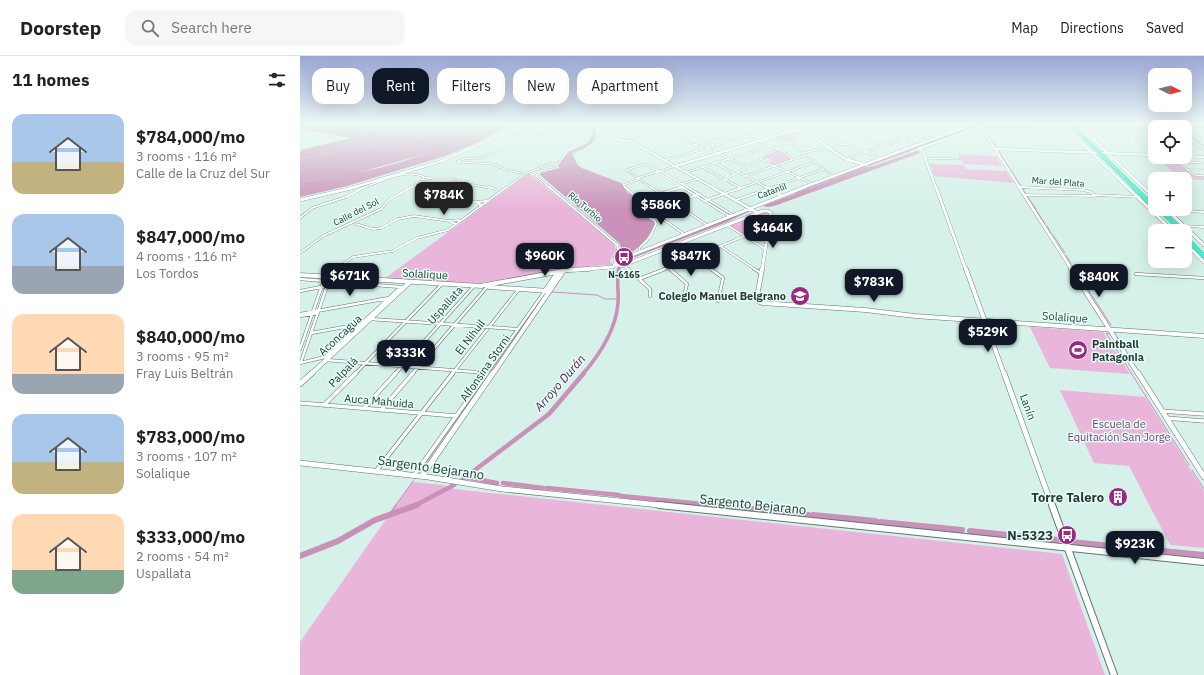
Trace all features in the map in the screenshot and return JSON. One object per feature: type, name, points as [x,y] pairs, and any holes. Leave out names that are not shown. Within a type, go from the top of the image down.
[{"type":"highway","points":[[1100,153],[1148,200]]},
{"type":"highway","points":[[1164,216],[1172,224]]},
{"type":"highway","points":[[1165,216],[1174,224]]},
{"type":"highway","points":[[1168,216],[1171,221]]},
{"type":"highway","points":[[1192,241],[1204,252]]},
{"type":"highway","points":[[1192,244],[1204,256]]},
{"type":"street","points":[[300,200],[364,185],[439,162],[463,152]]},
{"type":"street","points":[[478,163],[474,160],[498,152]]},
{"type":"street","points":[[544,170],[552,169],[562,160],[565,152]]},
{"type":"street","points":[[650,152],[758,213]]},
{"type":"street","points":[[666,160],[696,152]]},
{"type":"street","points":[[662,219],[655,221],[643,214],[640,200],[624,184],[658,171],[722,152]]},
{"type":"street","points":[[686,172],[750,152]]},
{"type":"street","points":[[712,187],[774,152]]},
{"type":"street","points":[[783,152],[793,160]]},
{"type":"street","points":[[803,153],[809,152]]},
{"type":"street","points":[[836,152],[858,168]]},
{"type":"street","points":[[846,159],[866,152],[882,159]]},
{"type":"street","points":[[865,165],[902,152]]},
{"type":"street","points":[[846,159],[865,165],[872,165],[904,152]]},
{"type":"street","name":"Lanín","points":[[921,152],[925,158],[1114,675]]},
{"type":"street","points":[[997,152],[1204,477]]},
{"type":"street","points":[[1065,152],[1148,155]]},
{"type":"street","points":[[718,153],[747,167]]},
{"type":"street","points":[[803,153],[834,177]]},
{"type":"street","points":[[1092,153],[1166,224]]},
{"type":"street","points":[[1107,153],[1148,191]]},
{"type":"street","points":[[744,176],[806,156]]},
{"type":"street","points":[[1192,156],[1204,157]]},
{"type":"street","points":[[479,158],[463,159],[457,162],[495,164],[506,170],[528,172]]},
{"type":"street","points":[[925,158],[959,159]]},
{"type":"street","points":[[760,159],[813,184]]},
{"type":"street","points":[[704,201],[814,162]]},
{"type":"street","points":[[715,163],[782,196]]},
{"type":"street","points":[[1192,163],[1204,163]]},
{"type":"street","points":[[330,272],[353,256],[374,255],[393,251],[417,238],[446,231],[528,172],[548,164],[556,164]]},
{"type":"street","points":[[544,170],[551,164],[548,164]]},
{"type":"street","points":[[707,225],[626,170],[645,164],[700,194],[733,215]]},
{"type":"street","points":[[1180,164],[1195,175],[1204,176]]},
{"type":"street","name":"Catanlil","points":[[480,286],[564,270],[611,267],[640,252],[684,234],[865,165]]},
{"type":"street","points":[[702,167],[741,188]]},
{"type":"street","points":[[736,200],[824,169]]},
{"type":"street","points":[[1186,169],[1204,169]]},
{"type":"street","name":"Río Turbio","points":[[544,170],[538,172],[536,175],[542,182],[617,245],[618,249],[614,259],[615,264]]},
{"type":"street","points":[[658,171],[729,216]]},
{"type":"street","points":[[521,172],[521,177]]},
{"type":"street","name":"Calle del Sol","points":[[300,218],[315,207],[346,197],[362,188],[406,174],[418,174],[432,178]]},
{"type":"street","points":[[423,176],[422,180],[432,178],[452,178],[462,183],[481,185],[495,189],[506,188]]},
{"type":"street","points":[[678,185],[698,179]]},
{"type":"street","name":"Calle del Sol","points":[[300,253],[320,238],[381,209],[392,198],[410,189],[422,180]]},
{"type":"street","points":[[416,185],[427,190],[430,194],[445,196],[452,200],[476,202],[489,200]]},
{"type":"street","points":[[640,200],[686,186]]},
{"type":"street","name":"Mar del Plata","points":[[1019,187],[1083,190],[1095,195],[1138,197]]},
{"type":"street","points":[[410,189],[420,188]]},
{"type":"street","points":[[495,189],[497,194]]},
{"type":"street","points":[[684,234],[652,211],[700,194]]},
{"type":"street","name":"Mar del Plata","points":[[1024,195],[1094,197],[1095,195]]},
{"type":"street","points":[[646,198],[657,208]]},
{"type":"street","points":[[476,202],[480,204],[480,207]]},
{"type":"street","points":[[624,266],[758,213],[768,211],[771,213],[761,273],[720,246]]},
{"type":"street","points":[[1192,211],[1204,212]]},
{"type":"street","points":[[346,226],[356,224],[379,228],[386,227],[398,219],[414,216],[449,221],[462,219]]},
{"type":"street","points":[[1173,216],[1182,224]]},
{"type":"street","points":[[354,221],[353,223],[356,224]]},
{"type":"street","points":[[449,221],[455,224]]},
{"type":"street","points":[[640,252],[639,248],[649,238],[656,226],[655,221]]},
{"type":"street","points":[[727,225],[765,249]]},
{"type":"street","points":[[639,279],[769,226]]},
{"type":"street","points":[[1192,226],[1204,227]]},
{"type":"street","points":[[1192,233],[1204,244]]},
{"type":"street","points":[[678,244],[723,278],[718,301]]},
{"type":"street","points":[[1192,250],[1204,262]]},
{"type":"street","points":[[615,264],[624,266],[650,289],[650,296]]},
{"type":"street","points":[[668,267],[687,284],[684,299]]},
{"type":"street","name":"Alfonsina Storni","points":[[414,475],[517,329],[564,270]]},
{"type":"street","name":"Alfonsina Storni","points":[[422,476],[547,291],[558,272]]},
{"type":"street","name":"Solalique","points":[[761,273],[757,297],[759,302],[766,303],[861,309],[915,316],[1204,336]]},
{"type":"street","points":[[1136,274],[1204,278]]},
{"type":"street","name":"Solalique","points":[[300,275],[547,291]]},
{"type":"street","points":[[300,279],[400,286],[325,357],[301,363],[327,286]]},
{"type":"street","points":[[300,349],[324,280]]},
{"type":"street","points":[[300,291],[348,282]]},
{"type":"street","name":"Aconcagua","points":[[300,384],[410,282]]},
{"type":"street","name":"Palpalá","points":[[324,405],[442,284]]},
{"type":"street","name":"Uspallata","points":[[364,408],[474,286]]},
{"type":"street","name":"Uspallata","points":[[381,410],[487,287]]},
{"type":"street","name":"El Nihuil","points":[[376,471],[519,289]]},
{"type":"street","points":[[300,315],[389,298]]},
{"type":"street","points":[[370,318],[517,329]]},
{"type":"street","points":[[311,333],[361,324]]},
{"type":"street","points":[[326,360],[487,372]]},
{"type":"street","name":"Auca Mahuida","points":[[300,403],[456,416]]},
{"type":"street","points":[[1162,411],[1204,414]]},
{"type":"street","points":[[1166,418],[1204,421]]},
{"type":"street","name":"Sargento Bejarano","points":[[300,464],[414,475],[502,489],[1204,562]]},
{"type":"green space","points":[[775,152],[782,152],[791,159],[776,165],[768,163],[772,161],[765,157]]},
{"type":"green space","points":[[903,152],[908,152],[872,165],[868,165]]},
{"type":"green space","points":[[958,154],[996,156],[1002,166],[963,164]]},
{"type":"green space","points":[[930,164],[964,165],[966,169],[1006,171],[1014,183],[934,176]]},
{"type":"green space","points":[[1164,164],[1180,164],[1189,172],[1173,172]]},
{"type":"green space","points":[[529,173],[613,243],[616,249],[610,261],[613,265],[566,268],[537,275],[473,284],[384,279]]},
{"type":"green space","points":[[1192,174],[1194,176],[1204,176],[1204,180],[1192,179]]},
{"type":"green space","points":[[643,200],[646,200],[655,208],[650,211],[659,219],[654,219],[645,214]]},
{"type":"green space","points":[[763,212],[769,213],[767,225],[765,227],[745,235],[730,226]]},
{"type":"green space","name":"Paintball Patagonia","points":[[1030,327],[1103,332],[1130,374],[1050,368]]},
{"type":"green space","name":"Escuela de Equitación San Jorge","points":[[1060,390],[1145,397],[1204,491],[1204,548],[1170,545],[1129,466],[1094,463]]},
{"type":"green space","points":[[412,482],[443,485],[454,489],[1062,554],[1105,675],[300,675],[300,642]]},
{"type":"shaded area","points":[[300,152],[332,152],[300,160]]},
{"type":"shaded area","points":[[332,152],[427,152],[418,156],[350,175],[300,182],[300,160]]},
{"type":"shaded area","points":[[455,152],[347,186],[300,197],[300,182],[372,170],[392,165],[426,153]]},
{"type":"shaded area","points":[[568,152],[575,152],[572,154],[578,165],[582,168],[621,183],[627,192],[639,200],[642,215],[653,221],[655,224],[645,241],[631,253],[619,258],[617,257],[621,247],[619,243],[540,175],[541,173],[560,168],[558,166]]},
{"type":"shaded area","points":[[914,152],[920,153],[777,205],[769,207],[762,206],[866,167],[874,166]]},
{"type":"waterway","name":"Arroyo Durán","points":[[572,165],[569,154],[573,152]]},
{"type":"waterway","points":[[869,165],[905,152]]},
{"type":"waterway","points":[[1001,155],[1021,186]]},
{"type":"waterway","name":"Arroyo Durán","points":[[573,166],[584,173],[582,179],[583,181],[611,188]]},
{"type":"waterway","points":[[806,188],[866,166]]},
{"type":"waterway","points":[[795,192],[809,187]]},
{"type":"waterway","name":"Arroyo Durán","points":[[611,188],[615,190],[638,215],[648,223],[649,226],[644,236],[626,255]]},
{"type":"waterway","points":[[1022,188],[1026,194]]},
{"type":"waterway","points":[[1027,196],[1036,209]]},
{"type":"waterway","points":[[620,265],[631,257],[728,220],[749,210]]},
{"type":"waterway","points":[[1036,210],[1045,224]]},
{"type":"waterway","points":[[1047,226],[1051,233]]},
{"type":"waterway","points":[[1053,235],[1065,253]]},
{"type":"waterway","points":[[1066,255],[1071,264]]},
{"type":"waterway","points":[[1073,266],[1111,325]]},
{"type":"waterway","name":"Arroyo Durán","points":[[583,374],[601,350],[611,332],[617,313],[619,269]]},
{"type":"waterway","points":[[552,292],[597,295],[605,299],[618,299]]},
{"type":"waterway","points":[[421,470],[546,293]]},
{"type":"waterway","points":[[1110,334],[1106,333],[1189,465]]},
{"type":"waterway","name":"Arroyo Durán","points":[[466,477],[549,414],[584,373]]},
{"type":"waterway","points":[[1192,470],[1204,489]]},
{"type":"waterway","points":[[466,477],[497,483]]},
{"type":"waterway","points":[[395,506],[414,480]]},
{"type":"waterway","points":[[503,483],[543,488]]},
{"type":"waterway","name":"Arroyo Durán","points":[[414,506],[454,485]]},
{"type":"waterway","points":[[547,488],[619,495]]},
{"type":"waterway","points":[[621,496],[716,505]]},
{"type":"waterway","name":"Arroyo Durán","points":[[389,515],[396,505]]},
{"type":"waterway","name":"Arroyo Durán","points":[[300,556],[338,541],[375,520],[417,505]]},
{"type":"waterway","points":[[716,505],[723,506]]},
{"type":"waterway","points":[[716,505],[808,515]]},
{"type":"waterway","points":[[813,515],[875,521]]},
{"type":"waterway","points":[[880,522],[962,530]]},
{"type":"waterway","points":[[970,531],[1058,540]]},
{"type":"waterway","points":[[1071,542],[1204,555]]},
{"type":"place","name":"N-6165","points":[[624,257]]},
{"type":"place","name":"Colegio Manuel Belgrano","points":[[800,296]]},
{"type":"place","name":"Paintball Patagonia","points":[[1078,350]]},
{"type":"place","name":"Torre Talero","points":[[1118,497]]},
{"type":"place","name":"N-5323","points":[[1067,535]]}]
